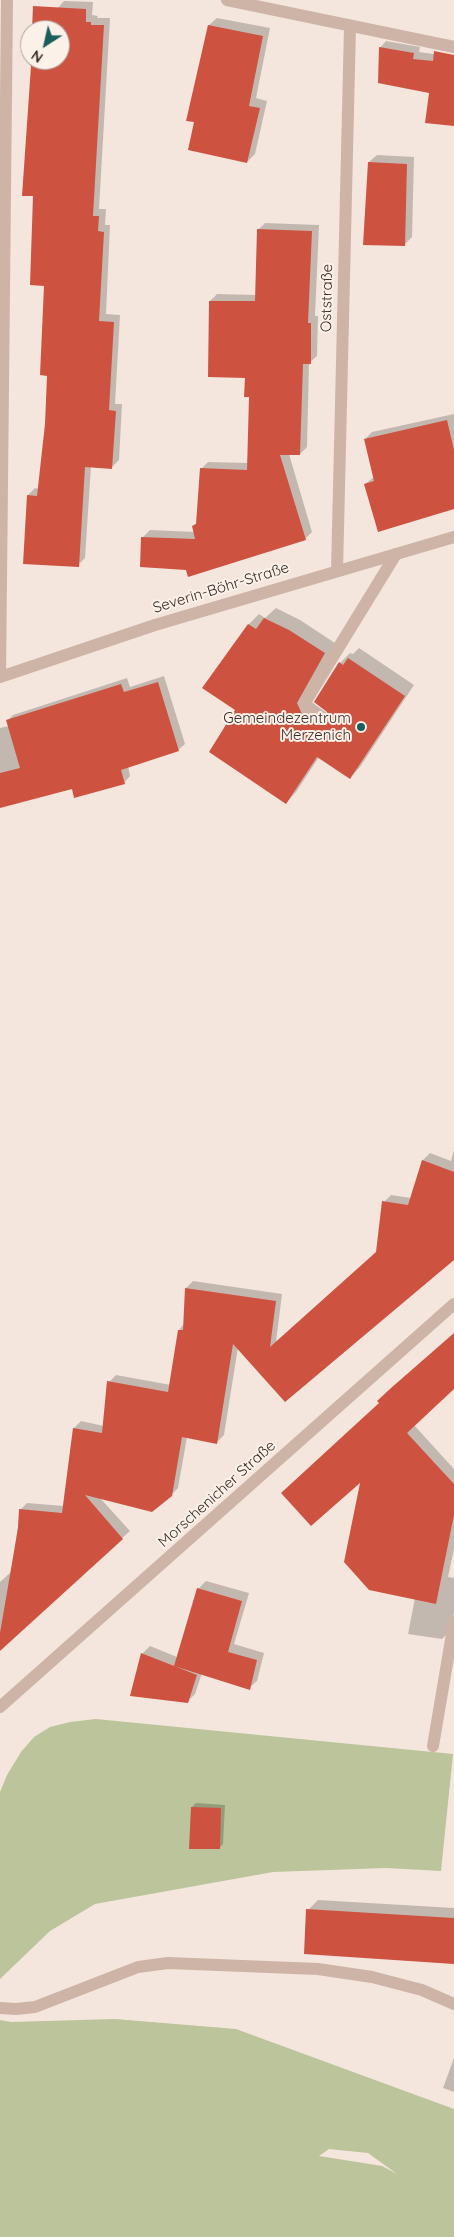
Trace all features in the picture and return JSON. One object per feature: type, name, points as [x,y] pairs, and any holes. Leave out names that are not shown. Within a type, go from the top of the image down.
[{"type":"street","points":[[0,677],[7,0]]},
{"type":"street","points":[[227,0],[350,27],[454,47]]},
{"type":"street","name":"Oststraße","points":[[337,571],[350,27]]},
{"type":"street","name":"Severin-Böhr-Straße","points":[[0,677],[155,625],[454,537]]},
{"type":"street","points":[[322,718],[308,709],[306,703],[308,698],[396,554]]},
{"type":"street","name":"Morschenicher Straße","points":[[0,1707],[454,1304]]},
{"type":"street","points":[[433,1746],[454,1622]]},
{"type":"street","points":[[0,2008],[35,2007],[138,1967],[168,1963],[318,1969],[380,1979],[422,1990],[454,2004]]},
{"type":"green space","points":[[96,1719],[453,1754],[441,1871],[386,1868],[273,1872],[95,1904],[50,1931],[0,1979],[0,1792],[7,1775],[21,1752],[34,1737],[50,1727]]},
{"type":"green space","points":[[115,2019],[236,2029],[454,2109],[454,2237],[0,2237],[0,2020],[11,2022]],"holes":[[[329,2149],[368,2153],[397,2174],[382,2166],[319,2156]]]},
{"type":"building","points":[[33,6],[86,9],[86,22],[91,22],[91,25],[104,25],[93,216],[99,216],[98,231],[104,232],[99,321],[114,322],[109,410],[116,411],[112,469],[85,467],[79,567],[23,564],[27,495],[37,496],[45,424],[47,376],[40,375],[44,286],[30,285],[33,196],[22,196],[31,70],[70,70],[70,20],[32,20]]},
{"type":"building","points":[[208,25],[263,36],[249,106],[260,108],[247,163],[188,150],[194,122],[186,121]]},
{"type":"building","points":[[379,47],[414,53],[413,59],[433,61],[434,51],[454,55],[454,126],[425,123],[429,93],[378,83]]},
{"type":"building","points":[[368,162],[407,164],[405,246],[363,245]]},
{"type":"building","points":[[257,229],[312,231],[308,323],[311,323],[311,364],[303,364],[300,455],[280,455],[306,540],[188,577],[186,570],[140,567],[141,537],[195,539],[192,526],[196,524],[200,468],[247,470],[249,397],[244,397],[245,378],[208,377],[209,301],[255,301]]},
{"type":"building","points":[[447,420],[454,450],[454,509],[378,532],[364,484],[374,481],[364,439]]},
{"type":"building","points":[[264,618],[289,630],[325,653],[297,703],[302,714],[317,725],[326,725],[330,718],[327,712],[314,702],[339,662],[343,665],[348,658],[405,696],[350,779],[317,757],[286,804],[209,752],[235,710],[202,688],[248,624],[256,629]]},
{"type":"building","points":[[158,682],[179,751],[121,770],[125,784],[74,798],[72,789],[0,808],[0,773],[20,768],[6,720],[121,684],[124,692]]},
{"type":"building","points":[[422,1160],[454,1172],[454,1260],[285,1402],[233,1344],[217,1444],[182,1437],[172,1496],[152,1512],[85,1495],[123,1539],[0,1651],[0,1633],[18,1528],[19,1509],[62,1513],[73,1428],[102,1433],[107,1381],[168,1392],[178,1330],[183,1330],[185,1288],[276,1301],[270,1347],[376,1252],[382,1201],[408,1205]]},
{"type":"building","points":[[454,1333],[454,1389],[407,1433],[454,1484],[454,1515],[436,1604],[369,1590],[344,1562],[360,1483],[311,1526],[281,1493],[379,1403],[377,1401],[391,1388]]},
{"type":"building","points":[[197,1588],[242,1601],[228,1652],[257,1660],[250,1690],[174,1666]]},
{"type":"building","points":[[141,1653],[197,1675],[188,1703],[130,1696]]},
{"type":"building","points":[[191,1807],[221,1808],[220,1849],[189,1849]]},
{"type":"building","points":[[306,1909],[454,1918],[454,1964],[304,1954]]},
{"type":"place","name":"Gemeindezentrum Merzenich","points":[[361,727]]}]
